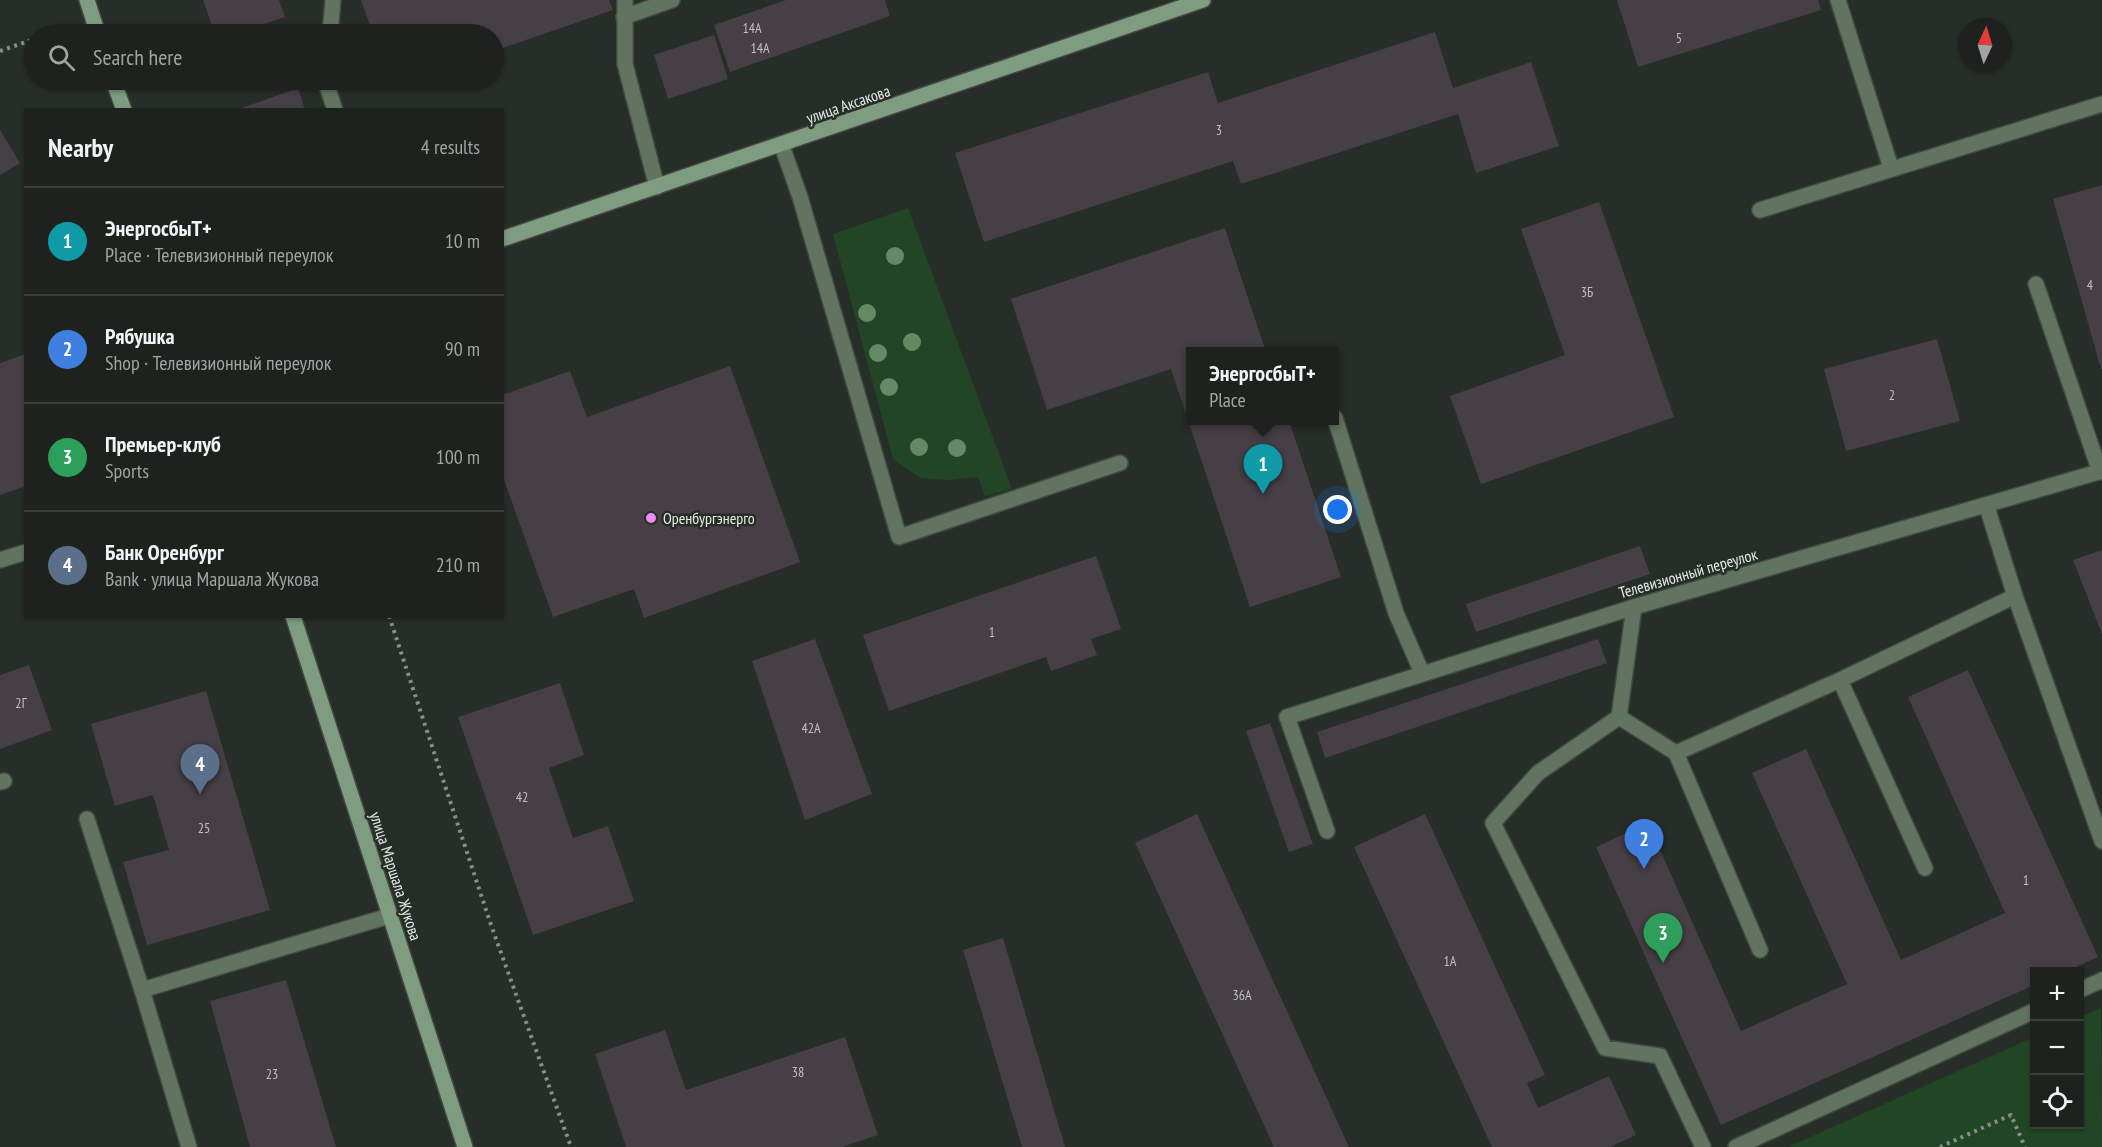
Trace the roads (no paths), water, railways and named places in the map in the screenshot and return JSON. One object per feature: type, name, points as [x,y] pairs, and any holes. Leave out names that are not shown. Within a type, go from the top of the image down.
[{"type":"main road","points":[[87,0],[95,24]]},
{"type":"main road","name":"улица Аксакова","points":[[504,238],[782,146],[1203,0]]},
{"type":"main road","points":[[117,90],[123,108]]},
{"type":"main road","name":"улица Маршала Жукова","points":[[294,618],[465,1147]]},
{"type":"street","points":[[331,24],[333,0]]},
{"type":"street","points":[[625,0],[625,64],[657,187]]},
{"type":"street","points":[[624,17],[672,0]]},
{"type":"street","points":[[1838,0],[1891,168]]},
{"type":"street","points":[[328,90],[334,108]]},
{"type":"street","points":[[1760,210],[2102,104]]},
{"type":"street","points":[[782,146],[800,197],[899,537],[1120,463]]},
{"type":"street","points":[[2036,284],[2101,472]]},
{"type":"street","points":[[1337,425],[1396,614],[1422,673]]},
{"type":"street","name":"Телевизионный переулок","points":[[1327,831],[1287,717],[1634,607],[1987,507],[2101,472]]},
{"type":"street","points":[[1987,507],[2015,596],[2102,841]]},
{"type":"street","points":[[0,560],[24,553]]},
{"type":"street","points":[[1676,753],[1840,680],[2015,596]]},
{"type":"street","points":[[1634,607],[1618,717],[1538,773],[1492,823],[1605,1048],[1660,1056],[1703,1147]]},
{"type":"street","points":[[1840,680],[1925,867]]},
{"type":"street","points":[[1618,717],[1676,753],[1760,950]]},
{"type":"street","points":[[87,819],[189,1147]]},
{"type":"street","points":[[142,990],[389,916]]},
{"type":"street","points":[[2084,988],[2102,980]]},
{"type":"street","points":[[1736,1147],[2030,1013]]},
{"type":"place","name":"ЭнергосбыТ+","points":[[1263,494]]},
{"type":"place","name":"Оренбургэнерго","points":[[651,518]]},
{"type":"place","name":"Банк Оренбург","points":[[200,794]]},
{"type":"place","name":"Рябушка","points":[[1644,869]]},
{"type":"place","name":"Премьер-клуб","points":[[1663,963]]}]
